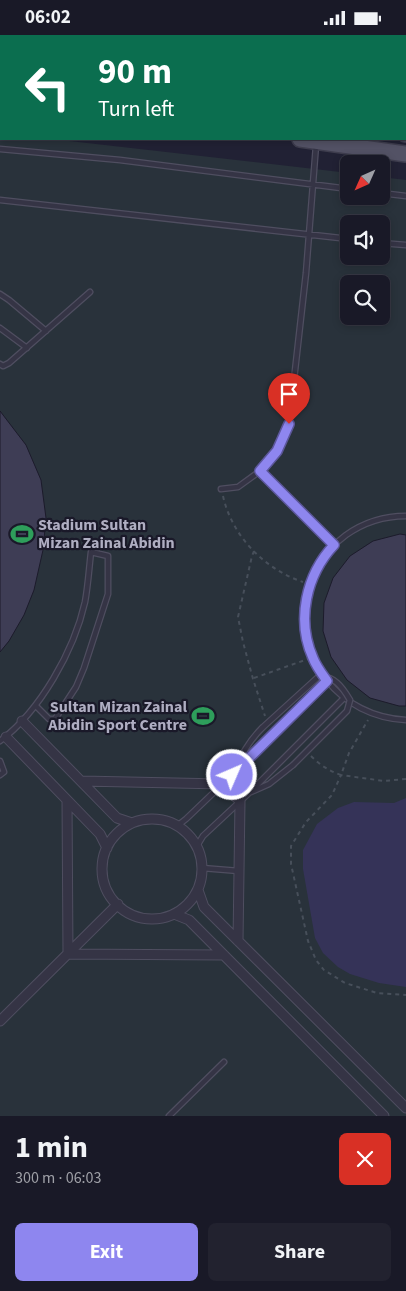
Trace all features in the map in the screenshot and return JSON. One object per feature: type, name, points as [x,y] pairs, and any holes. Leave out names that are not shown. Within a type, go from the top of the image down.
[{"type":"main road","points":[[317,140],[406,154]]},
{"type":"street","points":[[22,721],[117,818],[132,823]]},
{"type":"street","points":[[3,739],[100,834],[107,848]]},
{"type":"street","points":[[82,781],[222,784],[240,801],[238,941]]},
{"type":"street","points":[[67,800],[68,954]]},
{"type":"street","points":[[155,819],[167,821],[185,831],[197,846],[202,868],[198,890],[188,904],[174,914],[160,918],[145,918],[130,913],[118,905],[110,895],[102,871],[103,859],[113,837],[132,823],[155,819]]},
{"type":"street","points":[[198,890],[204,907],[406,1108]]},
{"type":"street","points":[[0,1021],[118,905]]},
{"type":"street","points":[[174,914],[189,920],[384,1116]]},
{"type":"street","points":[[68,954],[224,955]]},
{"type":"lane","points":[[221,489],[238,487],[260,471],[277,451],[289,424],[306,273],[317,140]]},
{"type":"lane","points":[[0,149],[120,160],[340,188]]},
{"type":"lane","points":[[390,194],[406,196]]},
{"type":"lane","points":[[0,200],[340,238]]},
{"type":"lane","points":[[390,244],[406,245]]},
{"type":"lane","points":[[0,364],[3,366],[9,363],[90,292]]},
{"type":"lane","points":[[0,294],[46,331]]},
{"type":"lane","points":[[0,328],[27,348]]},
{"type":"lane","points":[[260,471],[334,545]]},
{"type":"lane","points":[[406,516],[390,517],[369,522],[350,532],[334,545],[322,560],[310,584],[305,609],[306,634],[313,658],[327,681],[344,697],[371,713],[394,719],[406,719]]},
{"type":"lane","points":[[3,739],[36,706],[75,635],[89,581],[90,552],[108,556],[108,594],[76,687],[55,719],[48,719],[36,706]]},
{"type":"lane","points":[[232,775],[244,750],[254,736],[313,681],[322,676],[336,681],[350,700],[349,707],[344,715],[293,765],[269,784],[248,794]]},
{"type":"lane","points":[[177,826],[232,775],[327,681]]},
{"type":"lane","points":[[197,846],[203,836],[248,794],[344,697]]},
{"type":"lane","points":[[0,761],[4,772],[0,775]]},
{"type":"lane","points":[[202,868],[239,871]]},
{"type":"lane","points":[[169,1116],[224,1061]]},
{"type":"path","points":[[221,489],[230,519],[241,536],[266,564],[281,573],[310,584]]},
{"type":"path","points":[[254,551],[238,617],[253,679],[268,723]]},
{"type":"path","points":[[253,679],[313,658]]},
{"type":"path","points":[[371,713],[349,753],[332,795],[306,822],[291,846],[291,863],[308,941],[316,960],[324,970],[345,983],[377,993],[406,995]]},
{"type":"path","points":[[307,752],[318,763],[332,772],[341,775],[384,781],[406,779]]},
{"type":"shaded area","name":"Sultan Mizan Zainal Abidin Sport Centre","points":[[0,140],[61,140],[340,172],[340,205],[390,205],[390,178],[406,180],[406,1116],[0,1116]]},
{"type":"shaded area","points":[[406,798],[406,987],[379,983],[350,974],[338,967],[323,953],[315,938],[303,869],[303,850],[317,824],[338,808],[354,802],[394,803]]},
{"type":"building","name":"Stadium Sultan Mizan Zainal Abidin","points":[[0,411],[26,445],[41,480],[46,518],[43,550],[34,590],[24,615],[9,641],[0,652]]},
{"type":"building","points":[[400,534],[406,535],[406,706],[399,706],[370,698],[347,680],[331,657],[323,631],[324,603],[333,578],[350,556],[373,541]]},
{"type":"place","name":"Stadium Sultan Mizan Zainal Abidin","points":[[22,534]]},
{"type":"place","name":"Sultan Mizan Zainal Abidin Sport Centre","points":[[203,716]]},
{"type":"route","points":[[232,775],[327,681],[313,658],[306,634],[305,609],[310,584],[317,567],[334,545],[260,471],[277,451],[289,424]]}]
